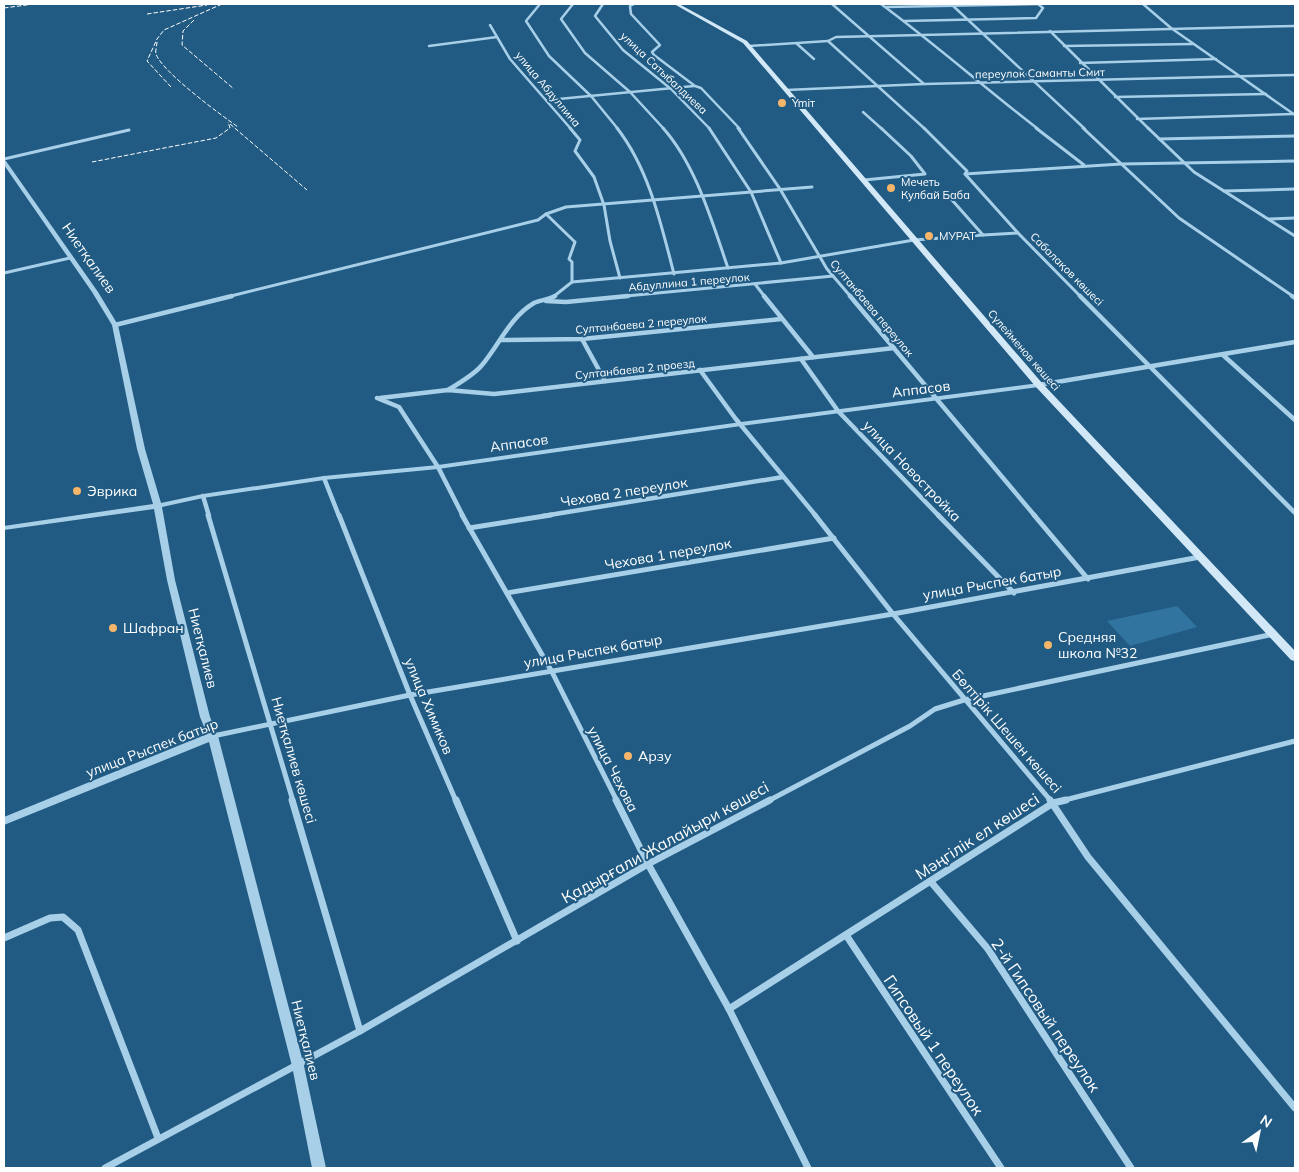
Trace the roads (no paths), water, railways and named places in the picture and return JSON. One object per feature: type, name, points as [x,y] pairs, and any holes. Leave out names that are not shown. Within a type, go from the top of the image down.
[{"type":"main road","name":"Сүлейменов көшесі","points":[[676,4],[739,38],[748,46],[1039,385],[1295,657]]},
{"type":"street","points":[[540,4],[526,21],[549,56],[591,96],[627,141],[654,200],[674,274]]},
{"type":"street","points":[[573,4],[561,19],[585,53],[630,92],[672,138],[703,196],[728,268]]},
{"type":"street","name":"улица Сатыбалдиева","points":[[603,4],[595,16],[623,50],[671,89],[715,134],[751,192],[781,263]]},
{"type":"street","name":"Султанбаева переулок","points":[[634,4],[630,6],[631,14],[660,45],[652,52],[654,55],[695,86],[701,88],[742,132],[780,189],[819,257],[833,276],[1088,580]]},
{"type":"street","points":[[832,4],[924,84]]},
{"type":"street","points":[[881,4],[923,35],[978,83],[1084,166]]},
{"type":"street","points":[[885,7],[1038,4],[1042,8],[1042,12],[1036,18],[904,21]]},
{"type":"street","points":[[1143,4],[1171,28],[1294,114]]},
{"type":"street","points":[[953,5],[1032,82],[1179,218],[1221,245],[1295,298]]},
{"type":"street","name":"улица Абдуллина","points":[[490,24],[510,59],[548,100],[580,140],[576,151],[594,177],[604,205],[610,241],[620,278]]},
{"type":"street","points":[[748,46],[828,40],[836,37],[1295,26]]},
{"type":"street","points":[[1050,31],[1115,98],[1184,163],[1223,191],[1295,236]]},
{"type":"street","points":[[429,46],[497,37]]},
{"type":"street","name":"Сабалақов көшесі","points":[[828,40],[936,139],[967,171],[965,174],[1018,233],[1295,513]]},
{"type":"street","points":[[796,43],[814,59]]},
{"type":"street","points":[[1064,46],[1194,44]]},
{"type":"street","points":[[1080,63],[1216,59]]},
{"type":"street","name":"переулок Саманты Смит","points":[[786,90],[924,84],[1295,75]]},
{"type":"street","points":[[548,100],[695,86]]},
{"type":"street","points":[[1115,98],[1266,94]]},
{"type":"street","points":[[863,112],[911,156],[925,174],[864,180]]},
{"type":"street","points":[[1137,119],[1294,114]]},
{"type":"street","points":[[4,160],[129,130]]},
{"type":"street","points":[[1159,139],[1295,136]]},
{"type":"street","name":"Ниетқалиев","points":[[4,160],[95,292],[115,325],[141,450],[158,506],[171,580],[205,717],[214,736],[298,1066],[319,1168]]},
{"type":"street","points":[[965,174],[1120,164],[1295,161]]},
{"type":"street","points":[[115,325],[538,220],[546,214],[566,207],[812,187]]},
{"type":"street","points":[[1223,191],[1295,189]]},
{"type":"street","points":[[944,191],[983,235]]},
{"type":"street","points":[[546,214],[575,242],[569,259],[572,262],[572,282]]},
{"type":"street","points":[[1268,218],[1295,218]]},
{"type":"street","points":[[448,390],[481,367],[514,320],[525,310],[535,302],[546,300],[560,293],[572,282],[781,263],[914,240],[1018,233]]},
{"type":"street","points":[[4,273],[70,258]]},
{"type":"street","name":"Абдуллина 1 переулок","points":[[546,300],[566,302],[833,276]]},
{"type":"street","points":[[755,284],[813,357]]},
{"type":"street","name":"Султанбаева 2 переулок","points":[[501,340],[582,339],[781,319]]},
{"type":"street","points":[[582,339],[605,381]]},
{"type":"street","points":[[1039,385],[1295,342]]},
{"type":"street","name":"Султанбаева 2 проезд","points":[[399,407],[377,398],[412,396],[448,390],[494,394],[894,348]]},
{"type":"street","points":[[1222,355],[1295,420]]},
{"type":"street","name":"улица Новостройка","points":[[801,359],[838,411],[1014,592]]},
{"type":"street","name":"Бөлтірік Шешен көшесі","points":[[700,370],[893,614],[1053,804],[1088,857],[1295,1108]]},
{"type":"street","name":"Аппасов","points":[[4,528],[158,506],[203,496],[324,478],[438,468],[741,424],[1039,385]]},
{"type":"street","points":[[399,407],[412,396]]},
{"type":"street","name":"улица Чехова","points":[[399,407],[438,468],[469,528],[552,672],[648,864],[729,1009],[808,1168]]},
{"type":"street","name":"Чехова 2 переулок","points":[[469,528],[783,477]]},
{"type":"street","name":"улица Химиков","points":[[324,478],[410,695],[517,941]]},
{"type":"street","name":"Ниетқалиев көшесі","points":[[203,496],[360,1032]]},
{"type":"street","name":"Чехова 1 переулок","points":[[507,593],[834,538]]},
{"type":"street","name":"улица Рыспек батыр","points":[[4,821],[214,736],[410,695],[1088,580],[1200,557]]},
{"type":"street","name":"Қадырғали Жалайыри көшесі","points":[[105,1168],[158,1138],[360,1032],[648,864],[910,726],[935,709],[964,700],[1274,634]]},
{"type":"street","name":"Мәңгілік ел көшесі","points":[[729,1009],[1053,804],[1295,741]]},
{"type":"street","name":"2-й Гипсовый переулок","points":[[931,882],[988,949],[1131,1168]]},
{"type":"street","points":[[4,938],[50,918],[63,917],[78,930],[158,1138]]},
{"type":"street","name":"Гипсовый 1 переулок","points":[[846,935],[1001,1168]]},
{"type":"railway","points":[[4,8],[34,4]]},
{"type":"railway","points":[[171,87],[147,61],[157,39],[164,30],[222,4]]},
{"type":"railway","points":[[147,14],[207,5]]},
{"type":"railway","points":[[194,20],[183,31],[182,45],[234,89]]},
{"type":"railway","points":[[157,42],[156,54],[169,71],[193,93],[238,127]]},
{"type":"railway","points":[[92,162],[216,138],[230,128],[228,122]]},
{"type":"railway","points":[[230,124],[307,190]]},
{"type":"place","name":"Ymiт","points":[[782,103]]},
{"type":"place","name":"Мечеть Кулбай Баба","points":[[891,188]]},
{"type":"place","name":"МУРАТ","points":[[929,236]]},
{"type":"place","name":"Эврика","points":[[77,491]]},
{"type":"place","name":"Шафран","points":[[113,628]]},
{"type":"place","name":"Средняя школа №32","points":[[1048,645]]},
{"type":"place","name":"Арзу","points":[[628,756]]}]
